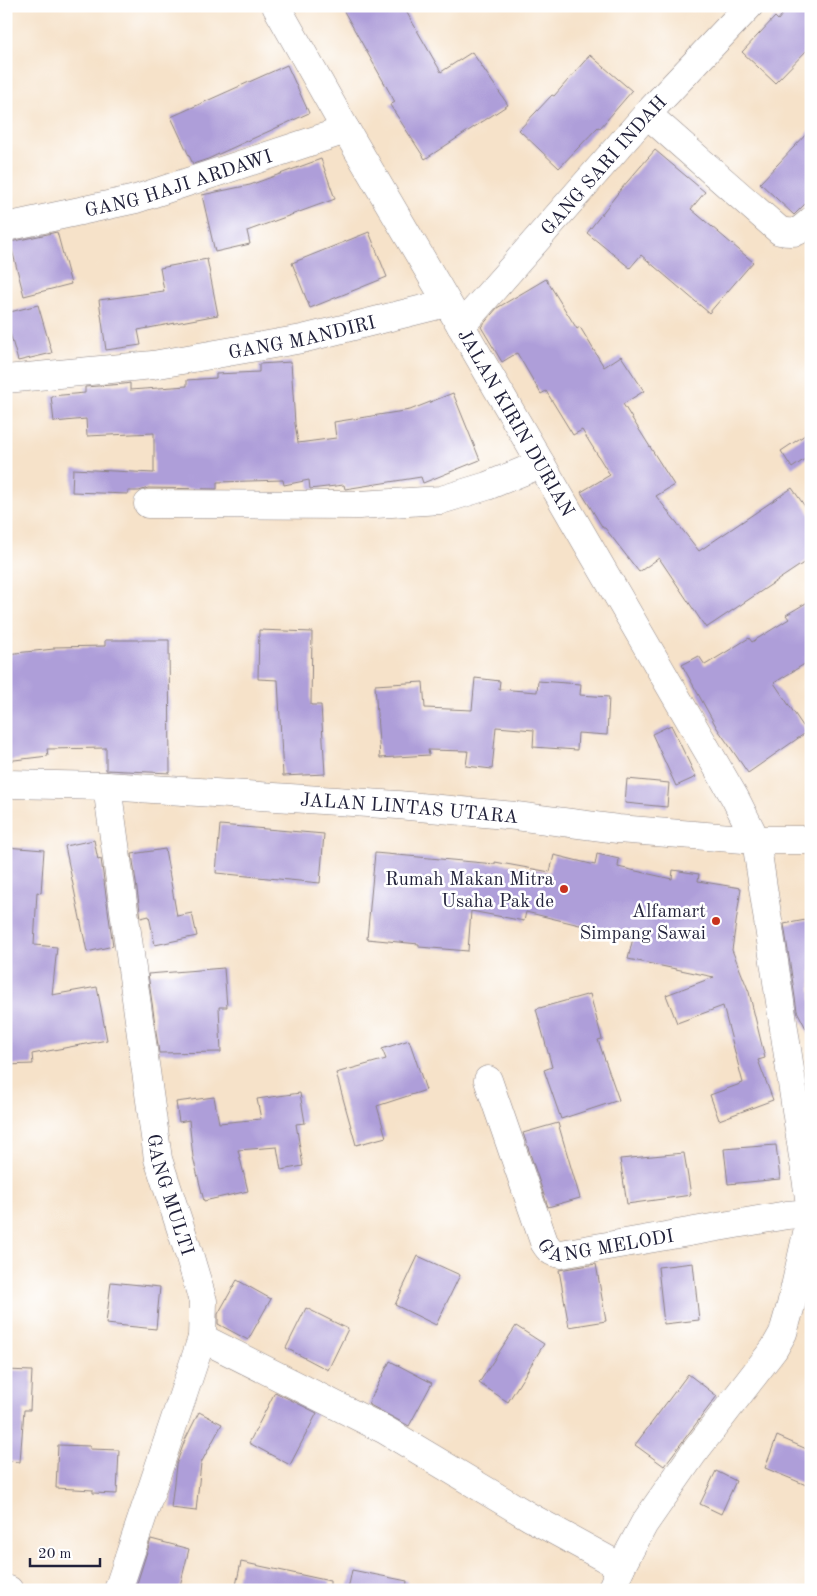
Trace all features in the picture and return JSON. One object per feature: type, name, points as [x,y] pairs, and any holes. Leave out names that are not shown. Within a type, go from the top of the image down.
[{"type":"main road","name":"JALAN KIRIN DURIAN","points":[[276,6],[346,130],[730,789],[756,840]]},
{"type":"main road","name":"GANG SARI INDAH","points":[[454,314],[749,6]]},
{"type":"main road","points":[[647,114],[780,231],[791,233],[801,230],[811,221]]},
{"type":"main road","name":"GANG HAJI ARDAWI","points":[[6,227],[136,199],[346,130]]},
{"type":"main road","name":"GANG MANDIRI","points":[[6,379],[154,365],[454,314]]},
{"type":"main road","points":[[148,504],[359,505],[441,500],[487,486],[541,464]]},
{"type":"main road","name":"JALAN LINTAS UTARA","points":[[6,784],[107,786],[398,804],[618,829],[756,840],[811,840]]},
{"type":"main road","name":"GANG MULTI","points":[[107,786],[158,1159],[203,1301],[202,1338],[118,1590]]},
{"type":"main road","points":[[202,1338],[386,1430],[530,1517],[616,1578],[644,1524],[692,1455],[774,1349],[783,1333],[810,1220],[811,1213],[756,840]]},
{"type":"main road","name":"GANG MELODI","points":[[488,1080],[544,1242],[553,1253],[561,1254],[787,1215],[811,1213]]},
{"type":"building","points":[[341,6],[403,6],[441,72],[472,52],[508,105],[425,159],[390,105],[395,102]]},
{"type":"building","points":[[789,6],[811,6],[811,46],[775,83],[742,52],[775,17],[778,20]]},
{"type":"building","points":[[590,55],[632,91],[600,128],[598,127],[559,168],[519,130],[552,95],[554,96]]},
{"type":"building","points":[[287,65],[309,113],[193,164],[171,117]]},
{"type":"building","points":[[811,129],[811,198],[794,215],[760,183]]},
{"type":"building","points":[[655,150],[705,192],[691,209],[753,262],[709,313],[641,255],[630,268],[587,233],[621,189]]},
{"type":"building","points":[[321,159],[335,199],[247,231],[250,244],[215,252],[202,195],[250,185]]},
{"type":"building","points":[[57,232],[71,284],[24,296],[10,242]]},
{"type":"building","points":[[369,232],[387,277],[310,308],[292,263]]},
{"type":"building","points":[[207,259],[218,315],[138,330],[141,345],[106,350],[99,300],[164,291],[160,268]]},
{"type":"building","points":[[546,279],[577,329],[580,327],[604,367],[621,356],[644,391],[623,404],[674,485],[656,496],[699,551],[792,488],[811,515],[811,558],[706,628],[659,558],[639,572],[605,528],[603,528],[581,492],[610,475],[582,430],[573,435],[546,391],[541,394],[517,353],[502,362],[481,327],[497,308]]},
{"type":"building","points":[[38,305],[52,353],[18,361],[6,313]]},
{"type":"building","points":[[291,362],[298,443],[336,438],[334,422],[410,410],[453,393],[480,460],[423,483],[421,477],[345,489],[344,485],[310,489],[309,480],[284,485],[283,480],[217,482],[217,489],[148,488],[139,491],[128,491],[128,494],[72,492],[73,469],[154,473],[154,433],[87,436],[86,419],[54,422],[51,396],[85,393],[85,387],[130,383],[130,390],[187,386],[187,380],[216,378],[216,374],[259,372],[259,364]]},
{"type":"building","points":[[811,431],[811,455],[792,468],[781,451]]},
{"type":"building","points":[[811,600],[811,660],[774,683],[807,732],[748,773],[717,728],[682,665],[699,656],[705,665],[749,638],[752,642],[789,619],[786,615]]},
{"type":"building","points":[[259,630],[312,632],[311,705],[321,705],[325,774],[283,776],[278,680],[258,679]]},
{"type":"building","points":[[105,640],[169,640],[170,773],[106,770],[106,748],[47,749],[48,756],[6,761],[6,654],[54,649],[54,647],[105,646]]},
{"type":"building","points":[[475,678],[500,681],[499,689],[537,692],[538,681],[581,684],[580,695],[609,697],[607,735],[578,733],[577,750],[533,747],[534,730],[496,727],[492,769],[466,766],[468,751],[428,750],[429,755],[380,758],[375,685],[423,682],[425,708],[472,710]]},
{"type":"building","points":[[671,725],[696,777],[676,786],[652,734]]},
{"type":"building","points":[[627,779],[669,783],[667,807],[625,803]]},
{"type":"building","points":[[220,825],[324,834],[320,883],[216,873]]},
{"type":"building","points":[[94,840],[98,860],[101,859],[113,946],[87,952],[65,846]]},
{"type":"building","points":[[6,847],[44,850],[41,893],[37,892],[34,945],[57,947],[52,995],[97,987],[107,1040],[32,1054],[33,1064],[6,1065]]},
{"type":"building","points":[[165,849],[177,916],[192,913],[197,936],[155,945],[149,916],[141,918],[132,854]]},
{"type":"building","points":[[375,853],[495,864],[495,862],[550,872],[554,855],[595,865],[597,854],[619,859],[618,867],[672,879],[673,870],[699,874],[698,881],[741,888],[732,950],[749,992],[765,1058],[758,1060],[773,1100],[719,1120],[710,1095],[743,1083],[723,1006],[677,1023],[666,995],[714,977],[628,959],[633,938],[526,912],[524,921],[471,911],[468,951],[419,947],[419,944],[367,939]]},
{"type":"building","points":[[811,919],[811,1038],[797,1011],[784,924]]},
{"type":"building","points":[[224,968],[227,1007],[219,1007],[221,1052],[159,1053],[148,974]]},
{"type":"building","points":[[590,994],[602,1039],[598,1040],[619,1100],[561,1119],[544,1070],[552,1067],[536,1009]]},
{"type":"building","points":[[409,1040],[426,1090],[377,1106],[386,1137],[356,1145],[336,1073],[386,1059],[382,1049]]},
{"type":"building","points":[[300,1093],[305,1123],[296,1124],[303,1166],[281,1170],[277,1147],[238,1150],[248,1191],[204,1201],[193,1157],[189,1120],[179,1122],[176,1102],[214,1097],[219,1123],[261,1119],[257,1099]]},
{"type":"building","points":[[558,1123],[580,1198],[548,1207],[523,1133]]},
{"type":"building","points":[[776,1145],[780,1179],[728,1184],[724,1149]]},
{"type":"building","points":[[684,1153],[691,1195],[627,1204],[620,1159]]},
{"type":"building","points":[[418,1256],[460,1275],[436,1325],[395,1305]]},
{"type":"building","points":[[693,1263],[699,1320],[664,1324],[658,1267]]},
{"type":"building","points":[[596,1264],[606,1321],[569,1327],[559,1270]]},
{"type":"building","points":[[237,1280],[271,1299],[248,1340],[218,1324],[218,1314]]},
{"type":"building","points":[[111,1282],[160,1287],[156,1329],[106,1324]]},
{"type":"building","points":[[306,1308],[348,1329],[328,1370],[286,1348]]},
{"type":"building","points":[[516,1326],[544,1344],[508,1402],[479,1383]]},
{"type":"building","points":[[390,1361],[432,1383],[409,1426],[368,1404]]},
{"type":"building","points":[[6,1370],[32,1371],[30,1410],[24,1410],[20,1462],[6,1461]]},
{"type":"building","points":[[688,1374],[717,1396],[664,1466],[635,1445]]},
{"type":"building","points":[[275,1392],[317,1413],[290,1465],[249,1443]]},
{"type":"building","points":[[199,1412],[222,1424],[201,1463],[196,1511],[171,1508],[176,1465],[185,1440]]},
{"type":"building","points":[[777,1436],[811,1451],[811,1487],[765,1468]]},
{"type":"building","points":[[58,1445],[90,1446],[90,1449],[119,1450],[117,1494],[93,1493],[93,1490],[56,1488]]},
{"type":"building","points":[[716,1471],[736,1481],[721,1514],[700,1504]]},
{"type":"building","points":[[151,1539],[189,1549],[179,1590],[135,1590]]},
{"type":"building","points":[[241,1562],[330,1581],[330,1590],[235,1590]]},
{"type":"building","points":[[352,1570],[407,1581],[406,1590],[348,1590]]},
{"type":"place","name":"Rumah Makan Mitra Usaha Pak de","points":[[564,889]]},
{"type":"place","name":"Alfamart Simpang Sawai","points":[[716,921]]}]
